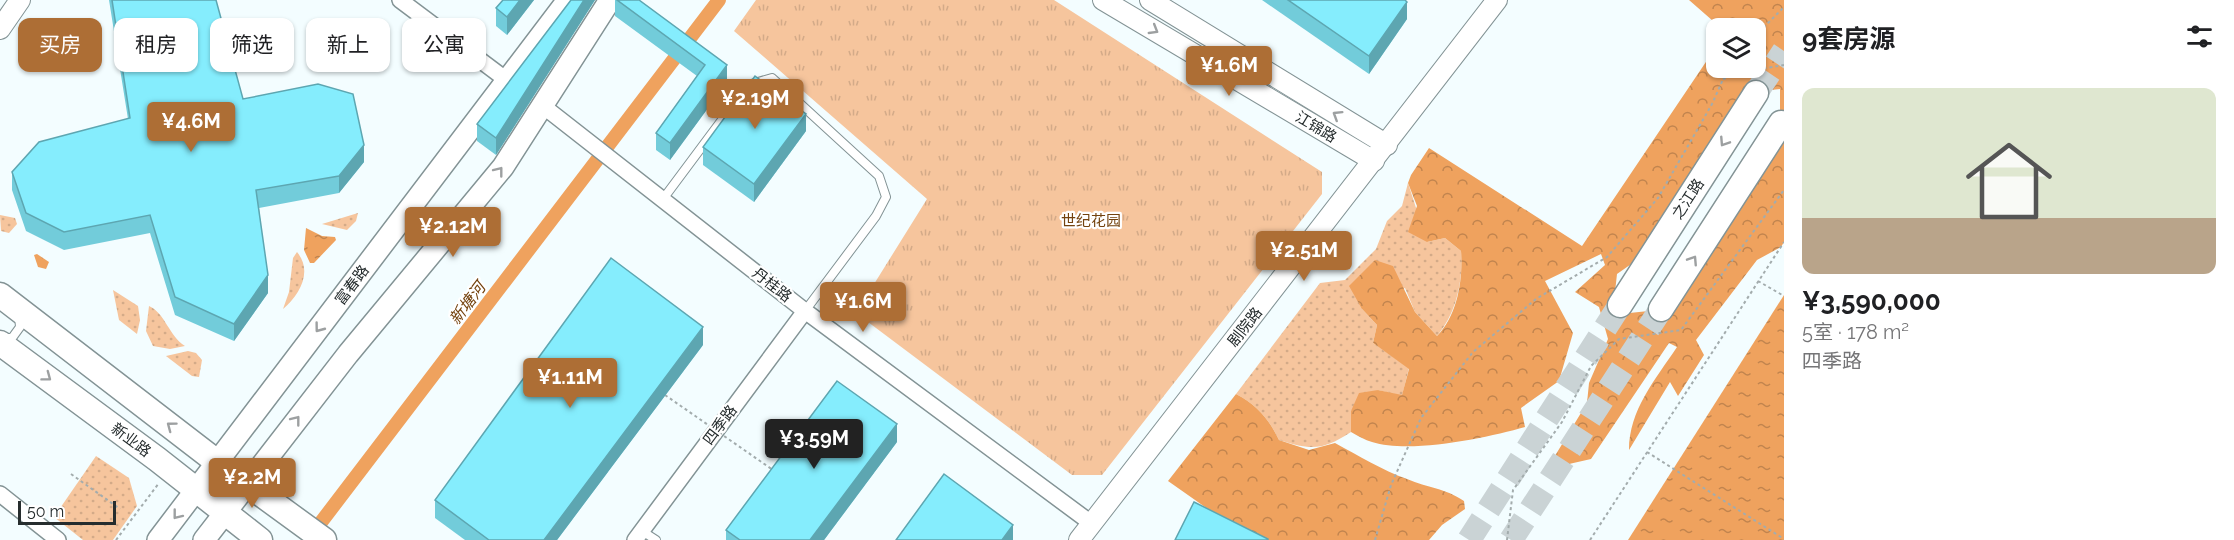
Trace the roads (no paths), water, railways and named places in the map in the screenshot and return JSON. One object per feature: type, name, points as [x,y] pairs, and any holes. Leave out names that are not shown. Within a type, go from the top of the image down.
[{"type":"main road","name":"富春路","points":[[158,540],[568,0]]},
{"type":"main road","points":[[204,540],[348,354],[503,166],[610,0]]},
{"type":"main road","name":"之江路","points":[[1620,305],[1756,93]]},
{"type":"main road","points":[[1661,309],[1781,123]]},
{"type":"main road","points":[[9,303],[217,462],[324,540]]},
{"type":"main road","name":"新业路","points":[[0,343],[260,540]]},
{"type":"street","points":[[0,29],[20,0]]},
{"type":"street","points":[[400,0],[508,81]]},
{"type":"street","name":"江锦路","points":[[1103,0],[1380,153]]},
{"type":"street","name":"江锦路","points":[[1150,0],[1380,153]]},
{"type":"street","name":"剧院路","points":[[1079,540],[1497,0]]},
{"type":"street","name":"丹桂路","points":[[543,106],[805,311],[1091,523]]},
{"type":"street","name":"四季路","points":[[639,535],[805,311]]},
{"type":"street","points":[[0,494],[58,540]]},
{"type":"lane","points":[[663,200],[748,85],[772,78],[879,176],[886,197],[876,216],[805,311]]},
{"type":"lane","points":[[0,338],[12,338],[20,327],[9,303]]},
{"type":"lane","points":[[639,535],[656,540]]},
{"type":"water","points":[[306,228],[322,236],[335,237],[336,240],[314,263],[310,263],[304,250]]},
{"type":"water","points":[[37,254],[49,262],[46,269],[38,267],[34,255]]},
{"type":"water","points":[[1784,295],[1784,540],[1628,540]]},
{"type":"waterway","name":"新塘河","points":[[309,538],[719,0]]},
{"type":"tunnel","points":[[1756,93],[1784,51]]},
{"type":"tunnel","points":[[1469,540],[1620,305]]},
{"type":"tunnel","points":[[1511,540],[1661,309]]},
{"type":"park label","name":"世纪花园","points":[[1091,221]]}]
